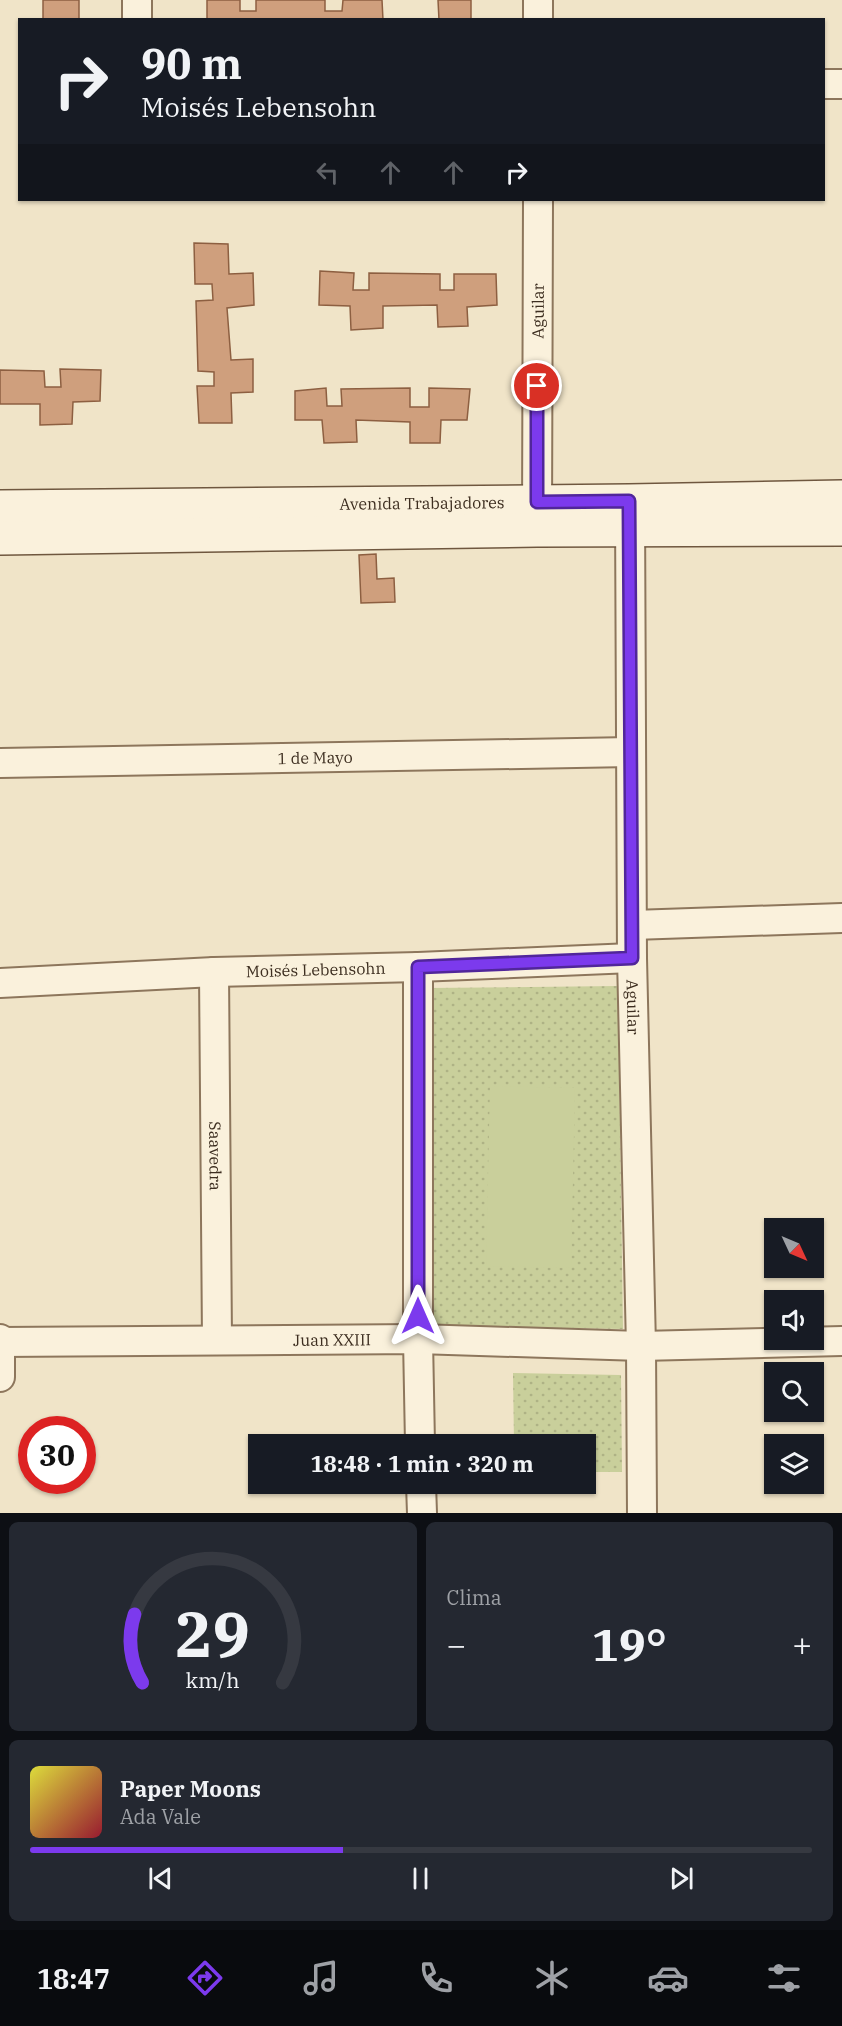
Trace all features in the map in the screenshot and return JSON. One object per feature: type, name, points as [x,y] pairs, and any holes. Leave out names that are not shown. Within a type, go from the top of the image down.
[{"type":"main road","name":"Avenida Trabajadores","points":[[629,515],[842,496]]},
{"type":"main road","name":"Avenida Trabajadores","points":[[0,507],[537,516],[629,515],[842,529]]},
{"type":"main road","name":"Avenida Trabajadores","points":[[0,538],[537,516]]},
{"type":"street","points":[[136,18],[137,0]]},
{"type":"street","points":[[538,0],[538,18]]},
{"type":"street","points":[[825,84],[842,84]]},
{"type":"street","name":"Aguilar","points":[[537,516],[538,201]]},
{"type":"street","name":"Aguilar","points":[[629,515],[632,958],[641,1346],[642,1513]]},
{"type":"street","name":"1 de Mayo","points":[[0,763],[631,752]]},
{"type":"street","points":[[633,925],[842,918]]},
{"type":"street","name":"Moisés Lebensohn","points":[[0,983],[214,972],[418,967],[632,958]]},
{"type":"street","points":[[418,967],[420,1434]]},
{"type":"street","name":"Saavedra","points":[[214,972],[217,1340]]},
{"type":"street","name":"Juan XXIII","points":[[0,1340],[418,1339],[641,1346],[842,1341]]},
{"type":"street","points":[[0,1340],[0,1377]]},
{"type":"street","points":[[422,1494],[422,1513]]},
{"type":"green space","points":[[618,986],[623,1329],[432,1326],[430,988]]},
{"type":"green space","points":[[490,1086],[575,1088],[571,1268],[486,1266]]},
{"type":"green space","points":[[513,1373],[621,1375],[622,1472],[596,1472],[596,1434],[514,1434]]},
{"type":"building","points":[[43,0],[79,0],[79,18],[43,18]]},
{"type":"building","points":[[207,0],[240,0],[240,11],[256,11],[256,0],[325,0],[325,11],[342,11],[343,0],[382,0],[383,18],[207,18]]},
{"type":"building","points":[[438,0],[471,0],[471,18],[439,18]]},
{"type":"building","points":[[194,243],[228,244],[229,274],[253,273],[254,305],[227,308],[231,360],[253,359],[253,392],[231,393],[232,423],[199,423],[197,386],[214,386],[214,372],[198,371],[196,301],[213,300],[212,284],[195,284]]},
{"type":"building","points":[[320,271],[354,273],[353,290],[369,290],[369,273],[440,274],[440,290],[454,290],[454,274],[496,274],[497,305],[467,307],[468,326],[438,327],[437,305],[383,306],[383,328],[351,330],[350,306],[319,305]]},
{"type":"building","points":[[60,369],[101,370],[100,401],[73,402],[72,424],[40,425],[40,404],[0,404],[0,370],[44,371],[45,387],[61,387]]},
{"type":"building","points":[[326,388],[327,406],[342,406],[341,389],[410,388],[410,407],[429,407],[429,388],[470,389],[467,420],[441,420],[440,443],[410,443],[410,422],[356,420],[357,442],[324,443],[322,420],[295,420],[295,391]]},
{"type":"building","points":[[376,554],[377,579],[394,578],[395,602],[361,603],[359,555]]},
{"type":"route","points":[[418,1316],[418,967],[632,958],[629,501],[537,502],[537,386]]}]
